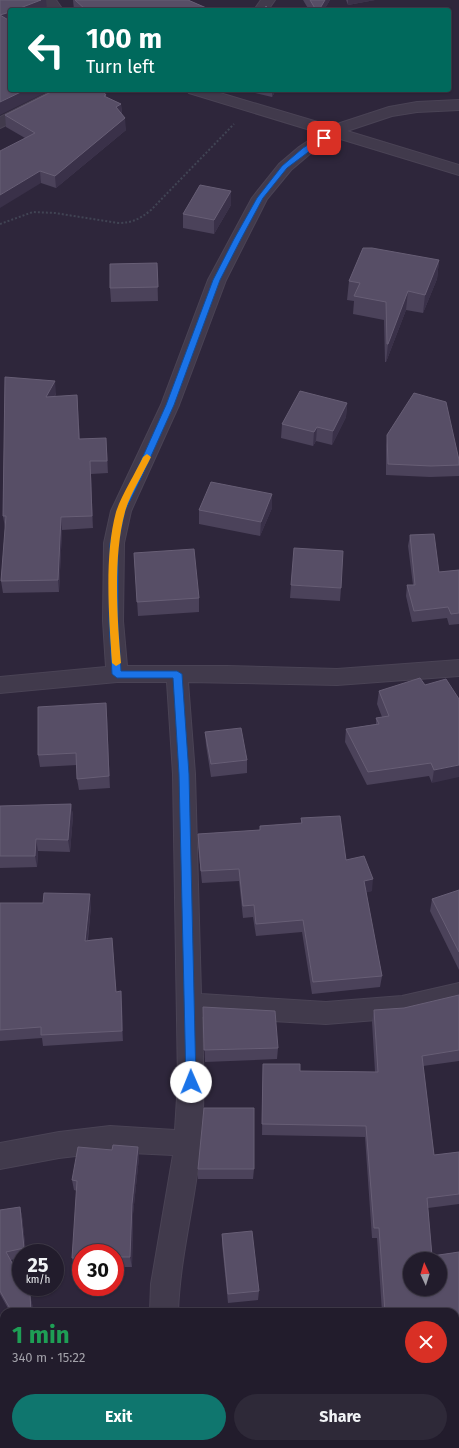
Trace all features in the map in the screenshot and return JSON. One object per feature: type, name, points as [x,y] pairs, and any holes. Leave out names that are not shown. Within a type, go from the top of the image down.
[{"type":"street","points":[[0,123],[62,92]]},
{"type":"street","points":[[204,92],[459,170]]},
{"type":"street","points":[[117,674],[113,621],[114,544],[121,511],[170,405],[216,280],[260,198],[285,167],[305,150],[333,131],[390,112],[417,107],[459,105]]},
{"type":"street","points":[[0,685],[117,674],[337,677],[459,668]]},
{"type":"street","points":[[164,1308],[164,1284],[188,1143],[191,1082],[184,774],[177,674]]},
{"type":"street","points":[[189,1005],[326,1012],[402,1007],[459,994]]},
{"type":"street","points":[[0,1156],[58,1145],[110,1139],[188,1143]]},
{"type":"path","points":[[0,224],[33,212],[55,213],[118,224],[138,220],[151,210],[251,107]]},
{"type":"building","points":[[0,0],[41,0],[20,8],[8,8],[8,13],[0,15]]},
{"type":"building","points":[[75,0],[188,0],[206,8],[84,8]]},
{"type":"building","points":[[310,0],[325,0],[320,8],[315,8]]},
{"type":"building","points":[[0,15],[8,20],[8,92],[21,92],[0,102]]},
{"type":"building","points":[[51,92],[104,92],[106,95],[104,96],[121,104],[116,107],[125,118],[55,176],[40,171],[0,195],[0,151],[35,133],[5,115]]},
{"type":"building","points":[[200,185],[231,191],[214,220],[183,214]]},
{"type":"building","points":[[363,248],[372,248],[439,260],[425,295],[408,291],[388,344],[386,302],[354,296],[360,283],[349,281]]},
{"type":"building","points":[[157,263],[158,287],[110,288],[110,264]]},
{"type":"building","points":[[5,377],[55,381],[46,397],[77,395],[79,439],[106,438],[107,461],[90,461],[92,516],[61,517],[58,580],[1,581],[6,516],[3,516]]},
{"type":"building","points":[[300,391],[347,403],[333,431],[317,427],[314,432],[282,424]]},
{"type":"building","points":[[414,393],[446,402],[459,465],[431,466],[388,464],[387,435]]},
{"type":"building","points":[[211,482],[272,494],[261,522],[199,510]]},
{"type":"building","points":[[434,534],[439,572],[459,570],[459,613],[451,614],[448,607],[414,611],[407,585],[415,585],[410,535]]},
{"type":"building","points":[[294,548],[343,551],[341,588],[291,585]]},
{"type":"building","points":[[194,549],[199,598],[137,602],[134,553]]},
{"type":"building","points":[[420,678],[425,685],[446,679],[459,699],[459,765],[434,770],[431,763],[368,772],[346,729],[379,724],[376,718],[389,716],[379,691]]},
{"type":"building","points":[[106,703],[109,776],[77,779],[76,753],[38,755],[38,707]]},
{"type":"building","points":[[241,728],[247,760],[211,764],[205,732]]},
{"type":"building","points":[[71,804],[68,840],[36,839],[35,856],[0,856],[0,806]]},
{"type":"building","points":[[340,816],[346,860],[364,856],[373,879],[364,881],[382,976],[313,982],[303,920],[256,924],[254,905],[243,906],[239,869],[201,871],[198,834],[260,830],[260,826],[302,823],[301,818]]},
{"type":"building","points":[[459,890],[459,952],[432,899]]},
{"type":"building","points":[[44,893],[90,894],[85,941],[112,938],[116,992],[121,991],[122,1031],[41,1035],[41,1027],[0,1030],[0,903],[43,903]]},
{"type":"building","points":[[459,995],[459,1050],[422,1056],[434,1155],[459,1152],[459,1194],[427,1198],[432,1252],[403,1252],[403,1296],[447,1296],[447,1254],[459,1252],[459,1308],[385,1308],[379,1228],[374,1228],[366,1126],[262,1124],[263,1064],[300,1064],[300,1071],[378,1072],[374,1010],[404,1008]]},
{"type":"building","points":[[203,1007],[275,1011],[278,1048],[204,1050]]},
{"type":"building","points":[[204,1108],[254,1108],[254,1169],[198,1169]]},
{"type":"building","points":[[113,1145],[138,1147],[132,1204],[130,1257],[124,1257],[124,1244],[73,1244],[77,1181],[72,1180],[78,1147],[112,1150]]},
{"type":"building","points":[[20,1207],[24,1244],[12,1244],[12,1251],[6,1252],[12,1263],[12,1296],[30,1296],[31,1308],[10,1308],[0,1291],[0,1210]]},
{"type":"building","points":[[252,1231],[259,1291],[228,1294],[222,1234]]},
{"type":"slow traffic","points":[[116,663],[113,621],[114,544],[121,511],[147,457]]},
{"type":"route","points":[[191,1082],[184,774],[177,674],[117,674],[113,621],[114,544],[121,511],[170,405],[216,280],[237,239],[260,198],[285,167],[305,150],[324,138]]}]
